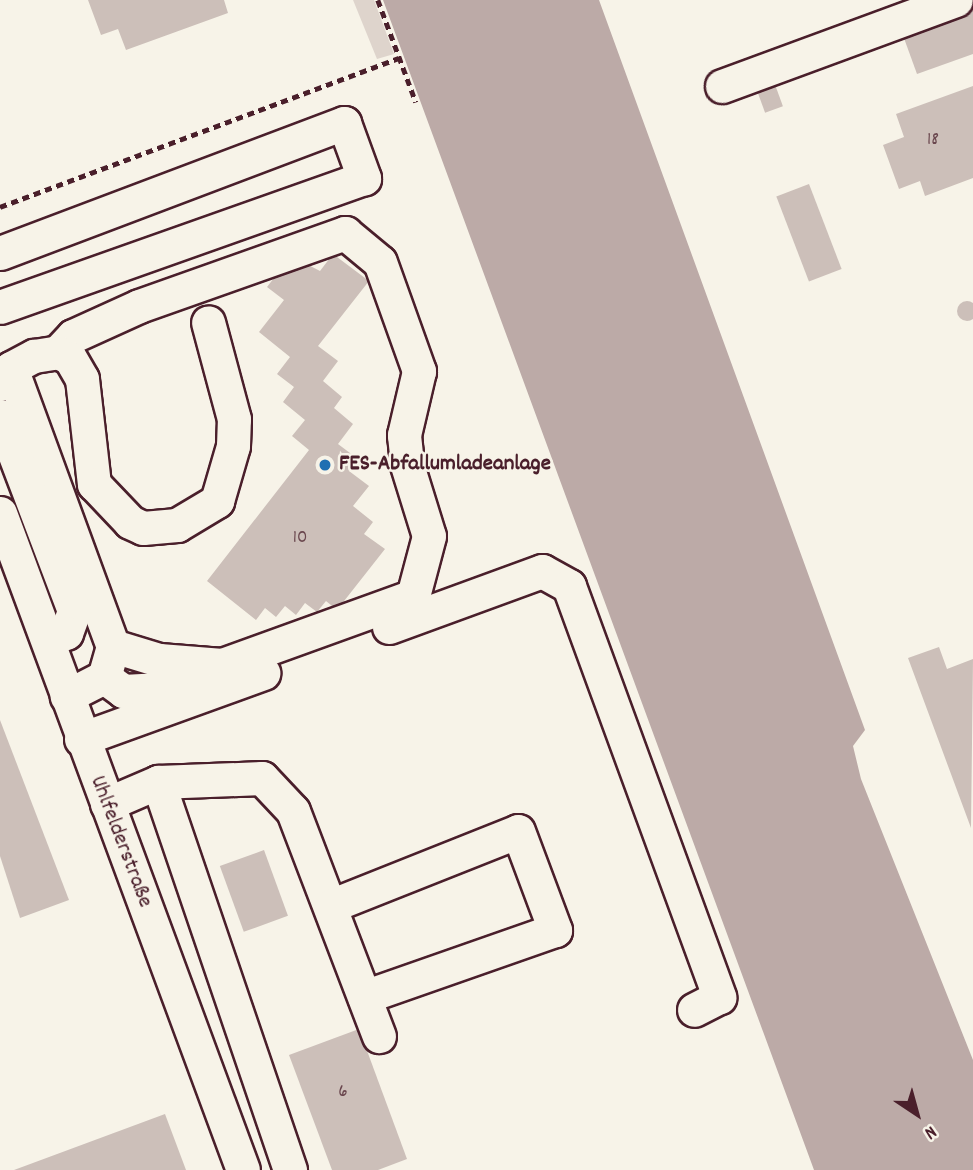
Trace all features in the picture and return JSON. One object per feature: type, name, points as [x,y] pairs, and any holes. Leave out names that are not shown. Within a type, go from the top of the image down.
[{"type":"street","points":[[722,86],[956,0]]},
{"type":"street","points":[[0,253],[344,123],[364,178],[0,307]]},
{"type":"street","points":[[67,696],[104,677],[113,646],[5,376],[58,352],[73,336],[139,306],[345,233],[380,262],[419,371],[404,435],[407,465],[429,536],[413,596],[156,689],[123,691],[104,677]]},
{"type":"street","points":[[58,352],[76,365],[82,379],[94,484],[130,522],[143,528],[177,525],[217,501],[233,446],[233,419],[208,322]]},
{"type":"street","points":[[0,416],[74,611],[66,633],[49,639]]},
{"type":"street","name":"Uhlfelderstraße","points":[[0,513],[49,639],[81,739],[243,1170]]},
{"type":"street","points":[[81,739],[542,571],[569,586],[719,998],[694,1010]]},
{"type":"street","points":[[113,646],[159,660],[222,665]]},
{"type":"street","points":[[107,804],[158,782],[262,778],[293,811],[379,1036]]},
{"type":"street","points":[[158,782],[290,1170]]},
{"type":"street","points":[[330,906],[518,831],[523,843],[555,930],[364,996]]},
{"type":"path","points":[[378,0],[416,102]]},
{"type":"path","points":[[0,206],[399,58]]},
{"type":"shaded area","points":[[353,0],[374,0],[394,54],[377,59]]},
{"type":"shaded area","points":[[383,0],[599,0],[865,730],[853,746],[861,779],[973,1060],[973,1170],[814,1170]]},
{"type":"building","points":[[88,0],[224,0],[228,13],[126,50],[118,29],[101,35]]},
{"type":"building","points":[[973,4],[973,54],[917,74],[901,30]]},
{"type":"building","points":[[773,79],[783,106],[765,113],[755,85]]},
{"type":"building","points":[[973,86],[973,178],[925,196],[920,181],[899,189],[883,145],[904,137],[896,114]]},
{"type":"building","points":[[809,184],[842,269],[809,281],[776,197]]},
{"type":"building","name":"FES-Abfallumladeanlage","points":[[333,254],[369,281],[318,346],[338,361],[323,381],[342,397],[334,408],[353,424],[338,444],[358,459],[349,471],[369,486],[353,506],[373,522],[364,534],[385,549],[337,610],[326,601],[317,612],[305,603],[296,615],[285,606],[276,617],[265,608],[256,620],[207,581],[309,450],[292,436],[305,420],[283,402],[294,387],[277,374],[290,357],[259,332],[284,300],[267,287],[291,256],[320,271]]},
{"type":"building","points":[[967,301],[974,304],[977,311],[974,318],[967,321],[960,318],[957,311],[960,304]]},
{"type":"building","points":[[939,647],[947,669],[973,659],[971,828],[908,658]]},
{"type":"building","points":[[0,720],[69,900],[20,918],[0,856]]},
{"type":"building","points":[[264,850],[288,916],[244,932],[220,866]]},
{"type":"building","points":[[359,1029],[407,1159],[378,1170],[332,1170],[289,1055]]},
{"type":"building","points":[[165,1114],[186,1170],[14,1170]]},
{"type":"place","name":"FES-Abfallumladeanlage","points":[[325,465]]}]
